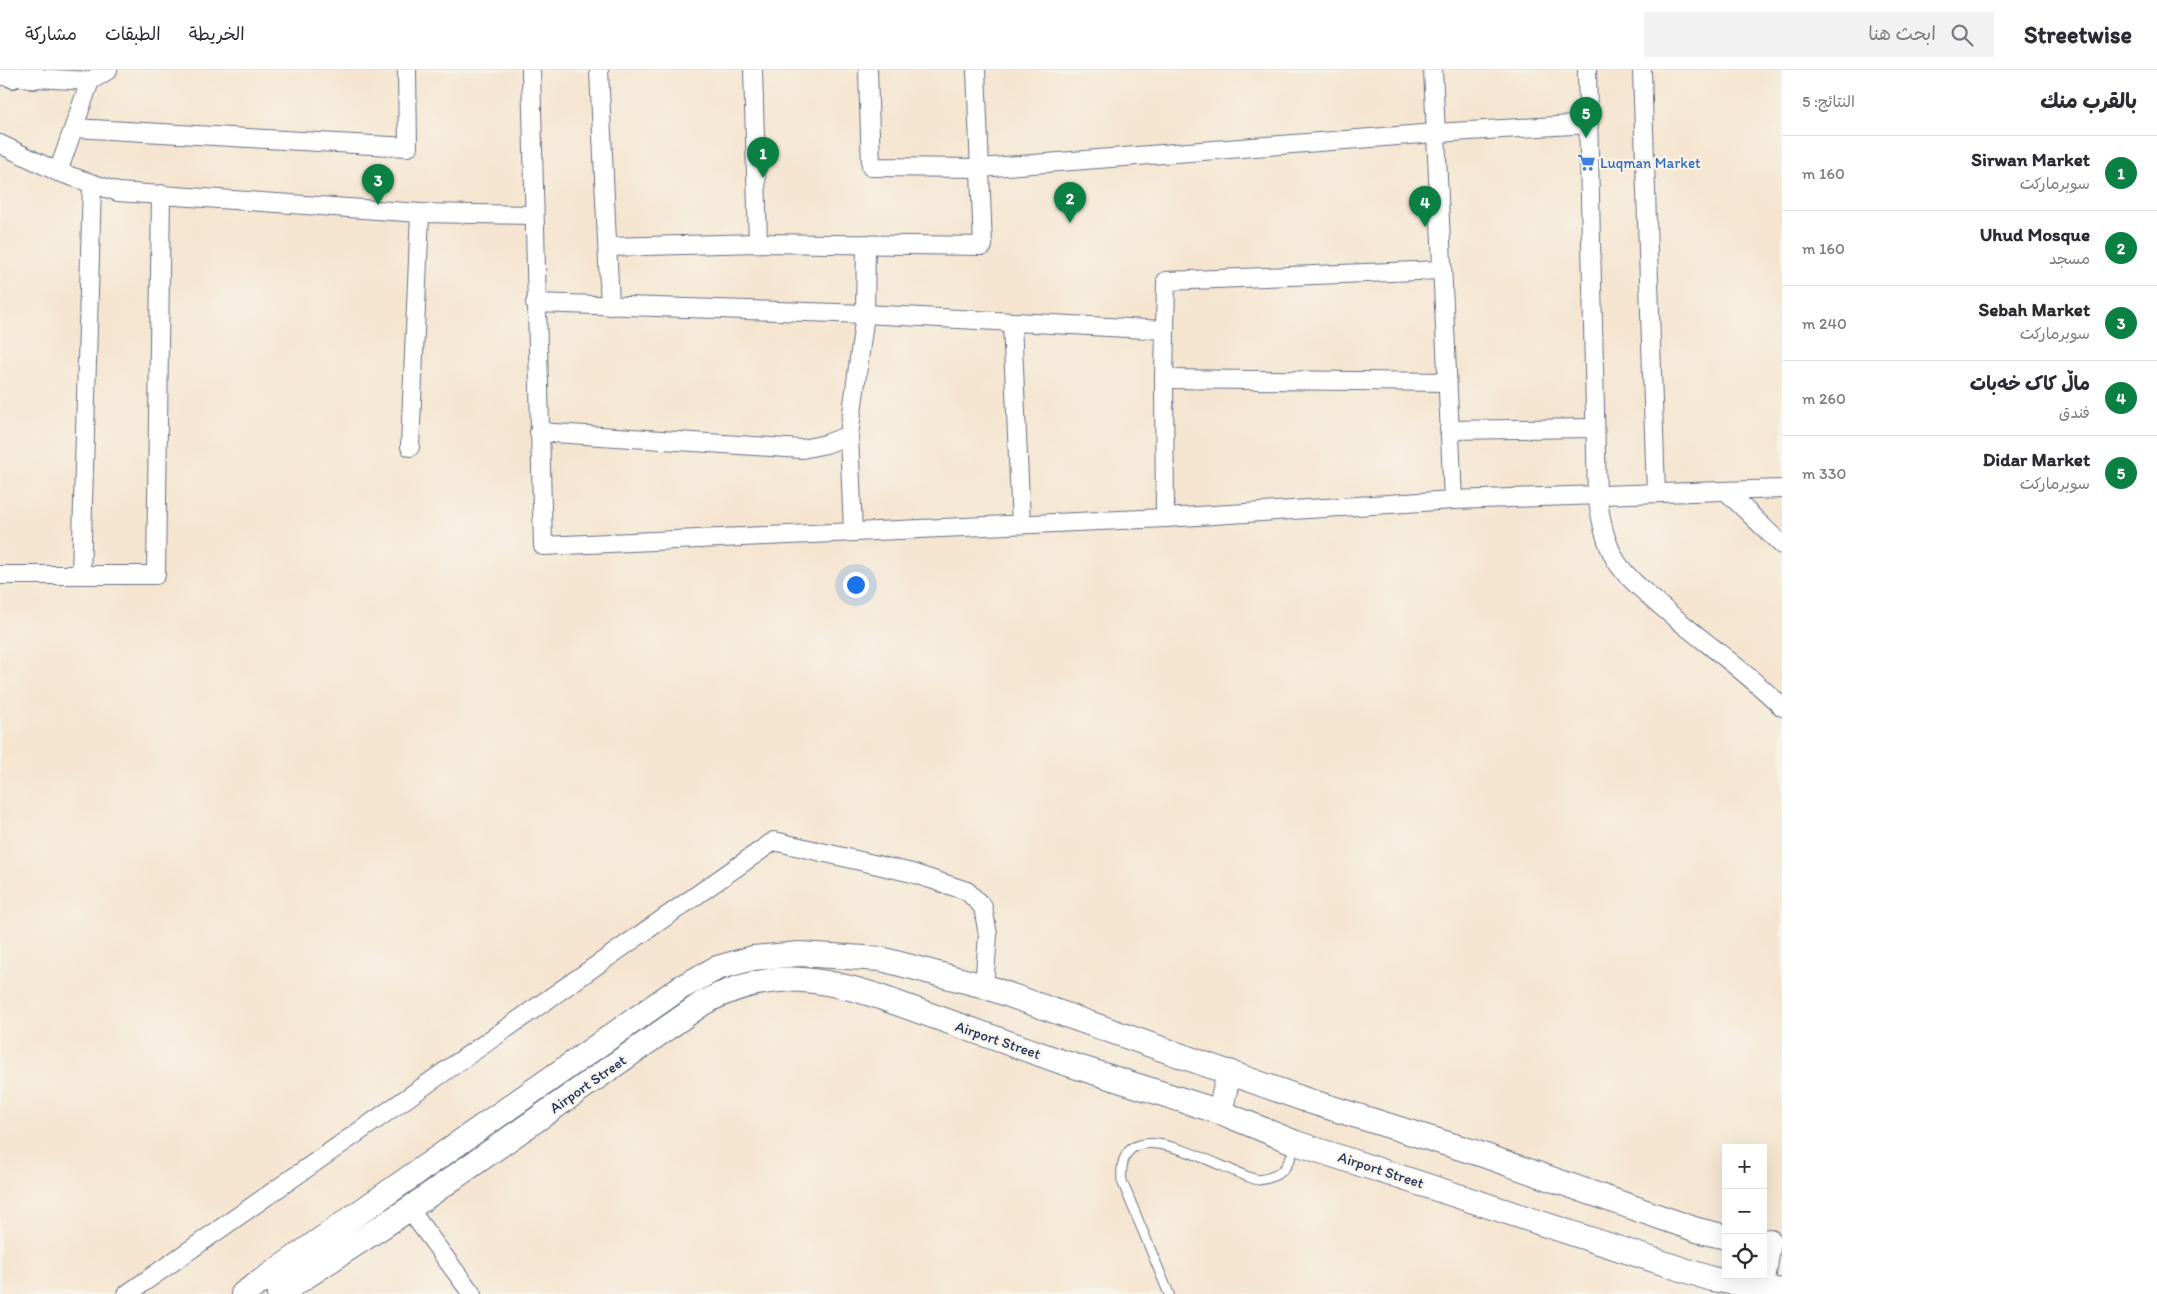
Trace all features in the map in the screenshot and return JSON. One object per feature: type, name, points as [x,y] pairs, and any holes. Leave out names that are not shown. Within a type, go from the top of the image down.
[{"type":"main road","name":"Airport Street","points":[[243,1294],[680,988],[717,968],[740,960],[770,955],[854,956],[881,959],[984,986],[1310,1101],[1480,1154],[1697,1230],[1722,1236]]},
{"type":"main road","name":"Airport Street","points":[[279,1294],[410,1209],[704,1003],[731,990],[765,980],[800,978],[845,986],[1062,1062],[1220,1112],[1296,1143],[1712,1279],[1772,1289]]},
{"type":"main road","points":[[1220,1112],[1229,1072]]},
{"type":"main road","points":[[1772,1241],[1772,1289]]},
{"type":"street","points":[[18,74],[90,81],[108,70]]},
{"type":"street","points":[[74,128],[408,147],[407,70]]},
{"type":"street","points":[[531,70],[535,303],[543,546],[1165,518],[1453,500],[1782,489]]},
{"type":"street","points":[[599,70],[610,306]]},
{"type":"street","points":[[753,70],[758,243]]},
{"type":"street","points":[[868,70],[871,167],[980,168],[1436,133],[1589,124]]},
{"type":"street","points":[[608,247],[758,243],[983,246],[976,70]]},
{"type":"street","points":[[1433,70],[1453,500]]},
{"type":"street","points":[[1587,70],[1597,496],[1603,534],[1617,561],[1632,581],[1693,633],[1759,684],[1782,707]]},
{"type":"street","points":[[1642,70],[1656,494]]},
{"type":"street","points":[[58,172],[90,81]]},
{"type":"street","points":[[0,144],[58,172],[118,192],[420,213],[534,215]]},
{"type":"street","points":[[81,575],[92,184]]},
{"type":"street","points":[[0,575],[156,575],[161,194]]},
{"type":"street","points":[[410,446],[420,213]]},
{"type":"street","points":[[853,532],[849,435],[865,314],[866,244]]},
{"type":"street","points":[[1165,518],[1164,379],[1166,282],[1442,270]]},
{"type":"street","points":[[535,303],[865,314],[1165,330]]},
{"type":"street","points":[[1012,323],[1021,524]]},
{"type":"street","points":[[1164,379],[1447,382]]},
{"type":"street","points":[[1449,430],[1595,428]]},
{"type":"street","points":[[539,432],[802,448],[826,444],[849,435]]},
{"type":"street","points":[[1727,492],[1782,545]]},
{"type":"street","points":[[126,1294],[774,841],[912,872],[967,891],[983,907],[988,935],[984,986]]},
{"type":"street","points":[[410,1209],[472,1294]]},
{"type":"lane","points":[[1169,1294],[1122,1181],[1121,1170],[1128,1154],[1134,1148],[1155,1143],[1174,1146],[1258,1180],[1270,1179],[1280,1174],[1286,1167],[1296,1143]]},
{"type":"place","name":"Didar Market","points":[[1586,138]]},
{"type":"place","name":"Luqman Market","points":[[1586,163]]},
{"type":"place","name":"Sirwan Market","points":[[763,178]]},
{"type":"place","name":"Sebah Market","points":[[378,205]]},
{"type":"place","name":"Uhud Mosque","points":[[1070,223]]},
{"type":"place","name":"ماڵ کاک خەبات","points":[[1425,227]]}]
